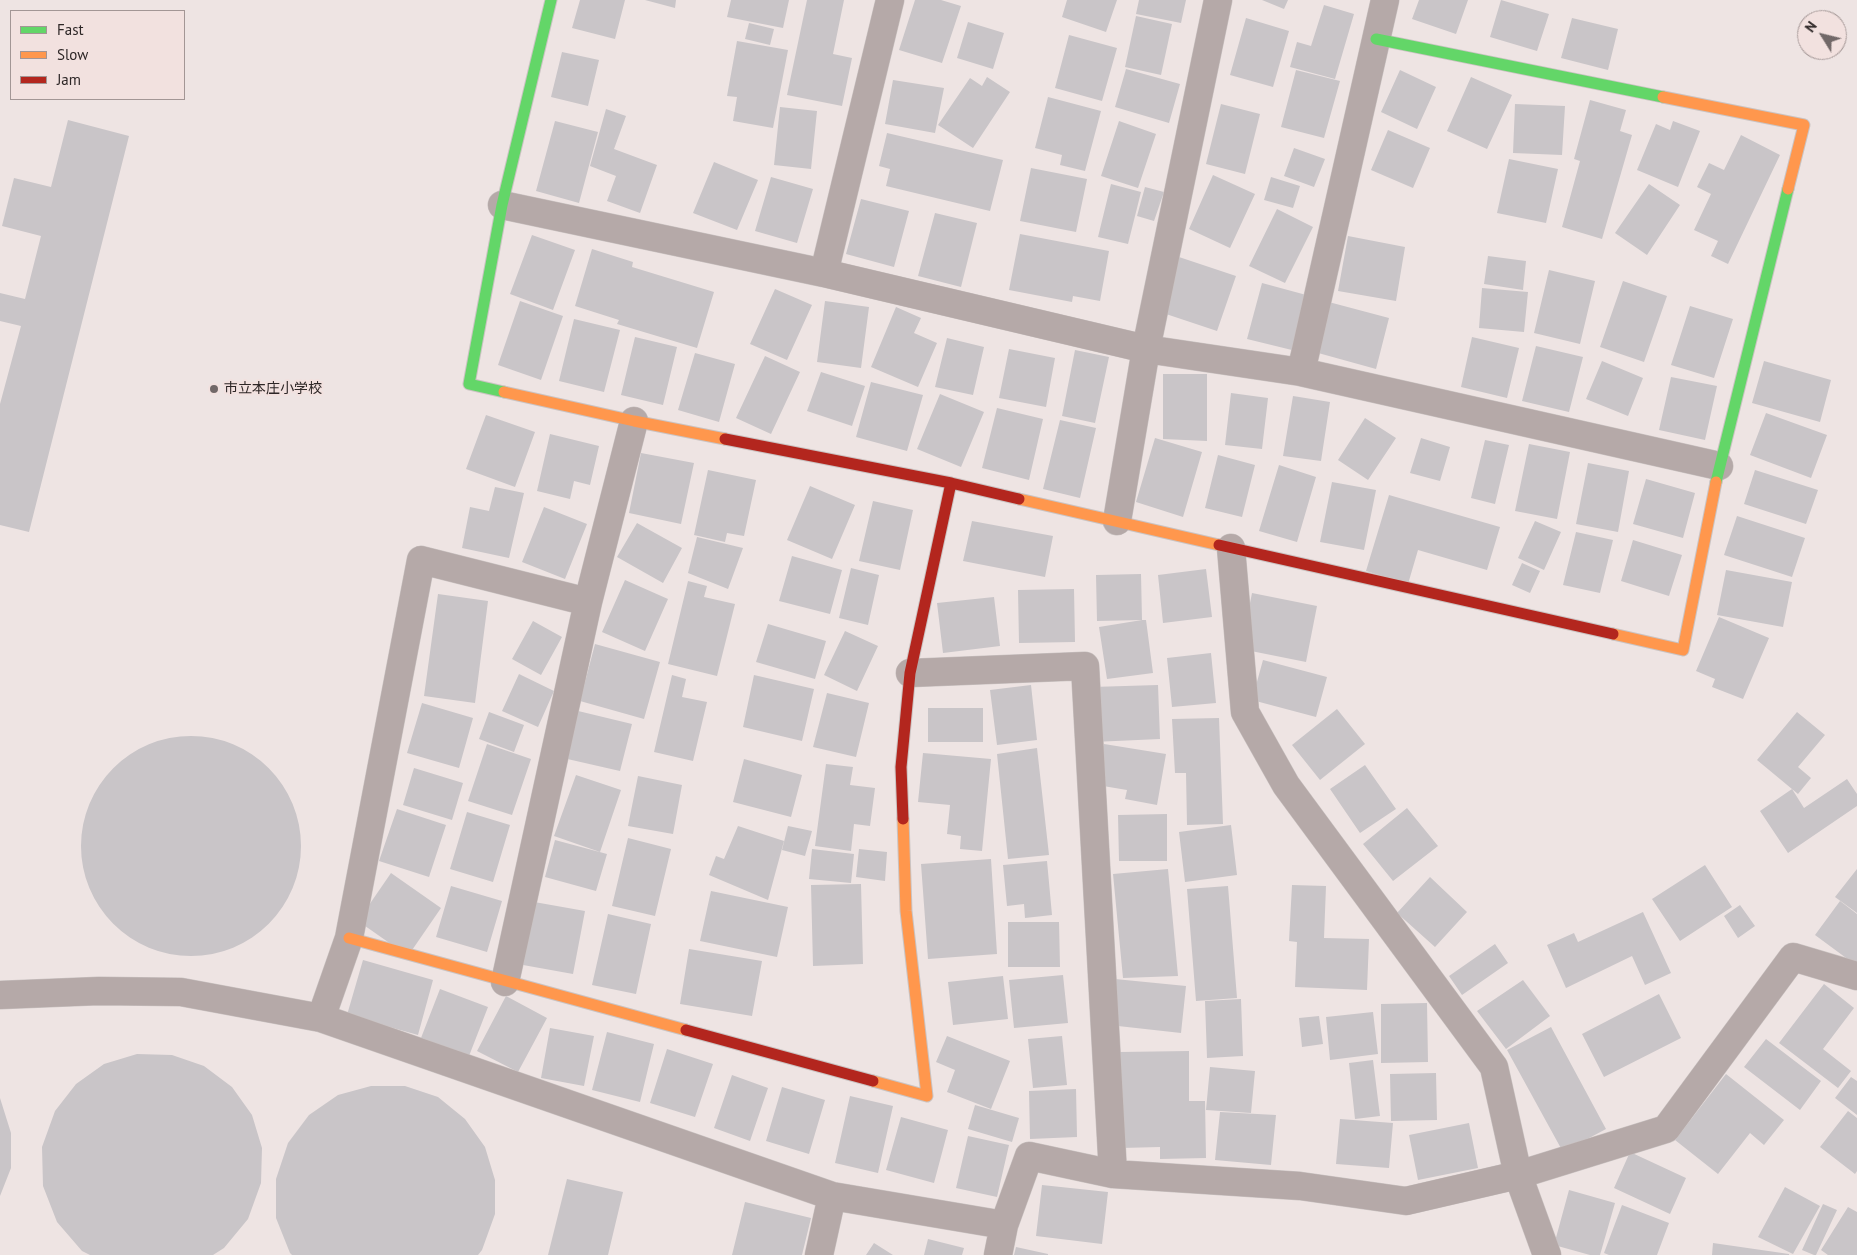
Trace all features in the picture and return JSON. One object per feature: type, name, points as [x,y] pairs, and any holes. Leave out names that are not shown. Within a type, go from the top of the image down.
[{"type":"street","points":[[551,0],[502,205],[469,384],[634,421],[951,483],[1683,650],[1719,466],[1804,124],[1376,39]]},
{"type":"street","points":[[824,273],[890,0]]},
{"type":"street","points":[[1117,521],[1146,349],[1218,0]]},
{"type":"street","points":[[1301,372],[1385,0]]},
{"type":"street","points":[[502,205],[824,273],[1146,349],[1301,372],[1719,466]]},
{"type":"street","points":[[505,982],[588,602],[634,421]]},
{"type":"street","points":[[349,938],[927,1096],[906,911],[901,767],[910,674],[951,483]]},
{"type":"street","points":[[1231,548],[1244,712],[1286,785],[1494,1067],[1518,1175],[1547,1255]]},
{"type":"street","points":[[321,1018],[349,938],[422,560],[588,602]]},
{"type":"street","points":[[910,674],[1085,666],[1113,1174]]},
{"type":"street","points":[[998,1255],[1004,1225],[1028,1156],[1113,1174],[1300,1186],[1406,1201],[1518,1175],[1666,1130],[1793,958],[1857,976]]},
{"type":"street","points":[[0,995],[99,991],[181,992],[321,1018],[832,1196],[1004,1225]]},
{"type":"street","points":[[819,1255],[832,1196]]},
{"type":"building","points":[[580,0],[625,0],[615,39],[572,28]]},
{"type":"building","points":[[645,0],[676,0],[675,8]]},
{"type":"building","points":[[731,0],[789,0],[783,28],[727,17]]},
{"type":"building","points":[[807,0],[844,0],[833,54],[852,58],[842,106],[787,95]]},
{"type":"building","points":[[915,0],[941,0],[961,6],[942,63],[899,50]]},
{"type":"building","points":[[1067,0],[1117,0],[1106,32],[1062,17]]},
{"type":"building","points":[[1139,0],[1186,0],[1181,23],[1136,14]]},
{"type":"building","points":[[1262,0],[1288,0],[1284,9]]},
{"type":"building","points":[[1419,0],[1468,0],[1456,34],[1412,19]]},
{"type":"building","points":[[1501,0],[1549,14],[1537,51],[1490,37]]},
{"type":"building","points":[[1324,5],[1354,14],[1335,79],[1290,67],[1297,42],[1311,46]]},
{"type":"building","points":[[1136,16],[1172,24],[1161,75],[1125,67]]},
{"type":"building","points":[[1246,18],[1289,31],[1273,87],[1230,75]]},
{"type":"building","points":[[1572,18],[1618,29],[1608,70],[1561,58]]},
{"type":"building","points":[[968,22],[1004,33],[993,69],[957,58]]},
{"type":"building","points":[[749,23],[774,29],[770,45],[745,39]]},
{"type":"building","points":[[1069,35],[1117,48],[1102,101],[1055,88]]},
{"type":"building","points":[[737,41],[788,50],[773,128],[733,121],[737,97],[727,96]]},
{"type":"building","points":[[562,52],[599,60],[588,106],[551,97]]},
{"type":"building","points":[[1126,69],[1180,84],[1169,123],[1115,107]]},
{"type":"building","points":[[1296,70],[1340,81],[1324,138],[1281,127]]},
{"type":"building","points":[[1400,70],[1436,87],[1417,129],[1381,112]]},
{"type":"building","points":[[987,77],[1010,92],[973,148],[938,125],[970,78],[982,86]]},
{"type":"building","points":[[1471,77],[1512,95],[1487,149],[1447,131]]},
{"type":"building","points":[[893,80],[944,88],[935,133],[885,124]]},
{"type":"building","points":[[1048,97],[1101,111],[1085,171],[1060,165],[1062,155],[1035,148]]},
{"type":"building","points":[[1590,100],[1626,110],[1620,131],[1632,135],[1602,239],[1562,227],[1580,161],[1574,159]]},
{"type":"building","points":[[1221,104],[1260,114],[1245,174],[1206,164]]},
{"type":"building","points":[[1515,104],[1565,106],[1562,155],[1513,153]]},
{"type":"building","points":[[780,107],[817,111],[811,169],[774,165]]},
{"type":"building","points":[[606,109],[626,116],[614,149],[657,165],[640,213],[607,201],[616,176],[590,166]]},
{"type":"building","points":[[68,120],[129,136],[29,532],[0,525],[0,404],[21,326],[0,321],[0,293],[25,299],[41,236],[2,226],[14,178],[51,187]]},
{"type":"building","points":[[555,121],[598,132],[579,203],[536,191]]},
{"type":"building","points":[[1119,121],[1156,134],[1138,188],[1101,176]]},
{"type":"building","points":[[1673,121],[1700,131],[1678,187],[1637,170],[1656,124],[1670,130]]},
{"type":"building","points":[[1388,130],[1430,148],[1413,188],[1371,170]]},
{"type":"building","points":[[887,133],[1003,160],[990,211],[886,186],[890,169],[879,166]]},
{"type":"building","points":[[1741,135],[1780,155],[1728,264],[1711,256],[1718,241],[1694,230],[1711,194],[1697,187],[1709,163],[1724,170]]},
{"type":"building","points":[[1294,148],[1325,159],[1314,187],[1284,176]]},
{"type":"building","points":[[1509,159],[1558,169],[1546,223],[1497,213]]},
{"type":"building","points":[[714,162],[758,180],[737,230],[693,213]]},
{"type":"building","points":[[1031,168],[1087,179],[1076,232],[1020,221]]},
{"type":"building","points":[[1213,175],[1255,194],[1230,248],[1189,229]]},
{"type":"building","points":[[771,177],[813,189],[797,243],[755,231]]},
{"type":"building","points":[[1271,177],[1300,186],[1293,208],[1264,200]]},
{"type":"building","points":[[1111,184],[1141,192],[1128,244],[1098,237]]},
{"type":"building","points":[[1649,184],[1680,205],[1647,255],[1615,233]]},
{"type":"building","points":[[1145,187],[1164,192],[1154,221],[1137,216]]},
{"type":"building","points":[[861,199],[909,211],[894,267],[846,254]]},
{"type":"building","points":[[1277,209],[1313,227],[1285,283],[1249,266]]},
{"type":"building","points":[[935,213],[977,223],[961,287],[918,276]]},
{"type":"building","points":[[1020,234],[1109,251],[1100,301],[1073,296],[1072,302],[1009,290]]},
{"type":"building","points":[[532,235],[575,250],[553,310],[510,294]]},
{"type":"building","points":[[1348,236],[1405,247],[1396,301],[1338,291]]},
{"type":"building","points":[[592,249],[633,262],[632,267],[714,292],[697,348],[617,324],[619,320],[575,306]]},
{"type":"building","points":[[1176,256],[1236,276],[1217,331],[1157,311]]},
{"type":"building","points":[[1488,256],[1526,261],[1523,290],[1484,284]]},
{"type":"building","points":[[1549,270],[1595,281],[1580,344],[1534,333]]},
{"type":"building","points":[[1623,281],[1667,296],[1644,362],[1600,347]]},
{"type":"building","points":[[1262,283],[1310,296],[1296,351],[1247,339]]},
{"type":"building","points":[[1482,288],[1528,292],[1524,332],[1479,328]]},
{"type":"building","points":[[775,289],[812,305],[787,360],[750,344]]},
{"type":"building","points":[[520,301],[563,316],[541,380],[498,365]]},
{"type":"building","points":[[825,301],[869,307],[861,368],[817,362]]},
{"type":"building","points":[[1325,301],[1389,318],[1376,369],[1311,351]]},
{"type":"building","points":[[1690,306],[1733,319],[1714,378],[1671,365]]},
{"type":"building","points":[[896,307],[921,318],[914,333],[937,343],[918,387],[871,367]]},
{"type":"building","points":[[574,319],[620,330],[604,392],[559,381]]},
{"type":"building","points":[[635,337],[677,347],[663,405],[621,395]]},
{"type":"building","points":[[1472,337],[1519,348],[1507,398],[1461,387]]},
{"type":"building","points":[[947,338],[984,347],[973,395],[935,387]]},
{"type":"building","points":[[1536,346],[1583,357],[1569,412],[1522,401]]},
{"type":"building","points":[[1009,349],[1055,358],[1046,407],[999,398]]},
{"type":"building","points":[[1075,350],[1109,357],[1095,423],[1062,416]]},
{"type":"building","points":[[695,353],[735,364],[719,422],[678,410]]},
{"type":"building","points":[[765,356],[800,372],[771,434],[736,418]]},
{"type":"building","points":[[1602,361],[1643,378],[1628,416],[1586,399]]},
{"type":"building","points":[[1764,361],[1831,380],[1820,422],[1752,403]]},
{"type":"building","points":[[821,372],[865,386],[852,426],[807,411]]},
{"type":"building","points":[[1163,374],[1207,374],[1207,441],[1163,439]]},
{"type":"building","points":[[1671,377],[1717,386],[1705,440],[1659,430]]},
{"type":"building","points":[[871,382],[923,395],[907,451],[856,437]]},
{"type":"building","points":[[1231,393],[1268,398],[1262,449],[1225,445]]},
{"type":"building","points":[[940,394],[984,412],[961,467],[917,449]]},
{"type":"building","points":[[1293,396],[1330,402],[1321,461],[1283,456]]},
{"type":"building","points":[[997,408],[1043,419],[1029,480],[982,468]]},
{"type":"building","points":[[1766,413],[1827,435],[1811,478],[1750,455]]},
{"type":"building","points":[[486,415],[535,432],[515,487],[466,469]]},
{"type":"building","points":[[1365,418],[1396,438],[1368,480],[1338,460]]},
{"type":"building","points":[[1060,420],[1096,428],[1080,498],[1043,489]]},
{"type":"building","points":[[550,434],[599,446],[590,485],[574,481],[570,499],[537,491]]},
{"type":"building","points":[[1155,438],[1202,452],[1183,517],[1136,502]]},
{"type":"building","points":[[1421,438],[1450,447],[1440,481],[1410,473]]},
{"type":"building","points":[[1485,440],[1509,445],[1495,504],[1471,498]]},
{"type":"building","points":[[1529,444],[1570,452],[1557,519],[1515,511]]},
{"type":"building","points":[[641,453],[694,463],[681,524],[629,513]]},
{"type":"building","points":[[1218,455],[1255,465],[1242,517],[1205,508]]},
{"type":"building","points":[[1588,463],[1629,471],[1618,532],[1576,524]]},
{"type":"building","points":[[1279,465],[1316,477],[1297,542],[1259,531]]},
{"type":"building","points":[[708,470],[756,480],[744,536],[727,533],[725,542],[694,535]]},
{"type":"building","points":[[1755,470],[1818,490],[1806,524],[1744,504]]},
{"type":"building","points":[[1646,479],[1695,493],[1683,538],[1633,524]]},
{"type":"building","points":[[1332,482],[1376,490],[1364,550],[1320,542]]},
{"type":"building","points":[[810,486],[855,505],[832,559],[787,540]]},
{"type":"building","points":[[495,487],[524,493],[509,558],[462,548],[470,507],[489,511]]},
{"type":"building","points":[[1389,495],[1500,527],[1487,570],[1418,550],[1408,584],[1366,571]]},
{"type":"building","points":[[873,501],[913,510],[900,570],[859,561]]},
{"type":"building","points":[[544,507],[587,524],[565,579],[522,562]]},
{"type":"building","points":[[1737,516],[1805,538],[1792,577],[1724,555]]},
{"type":"building","points":[[972,521],[1053,536],[1045,577],[963,561]]},
{"type":"building","points":[[1535,521],[1561,532],[1544,570],[1518,558]]},
{"type":"building","points":[[637,523],[682,548],[663,583],[617,557]]},
{"type":"building","points":[[1576,532],[1613,540],[1600,593],[1563,585]]},
{"type":"building","points":[[697,537],[743,548],[728,589],[688,573]]},
{"type":"building","points":[[1633,540],[1682,555],[1669,596],[1621,581]]},
{"type":"building","points":[[792,556],[842,570],[830,614],[779,601]]},
{"type":"building","points":[[1522,563],[1540,571],[1530,593],[1512,585]]},
{"type":"building","points":[[851,568],[879,575],[868,625],[839,618]]},
{"type":"building","points":[[1206,569],[1212,617],[1163,623],[1158,575]]},
{"type":"building","points":[[1726,570],[1792,582],[1783,627],[1717,615]]},
{"type":"building","points":[[1141,574],[1142,620],[1097,621],[1096,575]]},
{"type":"building","points":[[625,580],[668,599],[645,651],[602,632]]},
{"type":"building","points":[[688,581],[707,586],[704,597],[735,604],[717,676],[668,664]]},
{"type":"building","points":[[1074,589],[1075,642],[1019,643],[1018,590]]},
{"type":"building","points":[[1252,593],[1317,606],[1306,662],[1241,649]]},
{"type":"building","points":[[438,594],[488,601],[475,703],[424,696]]},
{"type":"building","points":[[994,597],[1000,646],[943,653],[937,603]]},
{"type":"building","points":[[1719,617],[1769,638],[1743,699],[1712,687],[1715,679],[1696,671]]},
{"type":"building","points":[[1146,620],[1153,673],[1107,679],[1099,627]]},
{"type":"building","points":[[533,621],[562,637],[541,675],[512,659]]},
{"type":"building","points":[[768,624],[826,641],[815,679],[756,662]]},
{"type":"building","points":[[845,631],[878,646],[857,691],[824,675]]},
{"type":"building","points":[[595,644],[660,662],[644,719],[580,701]]},
{"type":"building","points":[[1211,653],[1216,703],[1172,707],[1167,658]]},
{"type":"building","points":[[1263,660],[1327,677],[1316,717],[1252,700]]},
{"type":"building","points":[[519,674],[554,691],[538,727],[502,711]]},
{"type":"building","points":[[672,675],[686,679],[682,697],[707,702],[693,761],[654,752]]},
{"type":"building","points":[[754,675],[814,689],[802,741],[743,727]]},
{"type":"building","points":[[1031,685],[1037,740],[997,745],[990,690]]},
{"type":"building","points":[[1158,685],[1160,739],[1093,742],[1092,687]]},
{"type":"building","points":[[827,693],[869,703],[856,757],[813,747]]},
{"type":"building","points":[[422,703],[473,718],[459,768],[407,753]]},
{"type":"building","points":[[928,708],[983,708],[983,742],[928,742]]},
{"type":"building","points":[[1337,709],[1365,744],[1320,780],[1292,745]]},
{"type":"building","points":[[574,710],[632,724],[620,771],[563,758]]},
{"type":"building","points":[[489,712],[524,725],[514,752],[479,739]]},
{"type":"building","points":[[1797,712],[1825,735],[1798,767],[1811,778],[1798,794],[1757,760]]},
{"type":"building","points":[[1219,718],[1223,824],[1187,825],[1186,773],[1175,773],[1172,719]]},
{"type":"building","points":[[180,736],[202,736],[233,744],[252,754],[269,768],[283,785],[293,804],[301,835],[301,857],[293,888],[283,907],[269,924],[252,938],[233,948],[202,956],[180,956],[149,948],[139,943],[121,931],[106,916],[89,888],[81,857],[81,835],[89,804],[94,794],[106,776],[121,761],[149,744]]},
{"type":"building","points":[[487,744],[531,759],[512,815],[468,801]]},
{"type":"building","points":[[1104,744],[1166,754],[1157,805],[1125,799],[1127,790],[1097,785]]},
{"type":"building","points":[[1037,748],[1049,855],[1008,859],[997,754]]},
{"type":"building","points":[[923,753],[991,759],[982,851],[960,849],[961,836],[947,834],[950,805],[918,802]]},
{"type":"building","points":[[744,759],[802,775],[791,817],[733,802]]},
{"type":"building","points":[[826,764],[853,767],[850,785],[875,788],[870,826],[854,824],[851,851],[815,846]]},
{"type":"building","points":[[1365,765],[1396,809],[1360,833],[1330,789]]},
{"type":"building","points":[[414,768],[463,783],[452,820],[403,805]]},
{"type":"building","points":[[576,775],[621,790],[600,852],[554,836]]},
{"type":"building","points":[[638,776],[682,785],[673,834],[628,826]]},
{"type":"building","points":[[1847,779],[1857,794],[1857,806],[1788,853],[1760,811],[1792,789],[1804,808]]},
{"type":"building","points":[[1407,808],[1438,846],[1393,881],[1363,844]]},
{"type":"building","points":[[397,809],[446,825],[429,877],[379,861]]},
{"type":"building","points":[[467,812],[510,825],[493,882],[450,869]]},
{"type":"building","points":[[1167,814],[1167,861],[1119,861],[1118,815]]},
{"type":"building","points":[[1231,825],[1237,875],[1185,882],[1179,832]]},
{"type":"building","points":[[738,826],[784,841],[768,900],[709,875],[716,856],[724,859]]},
{"type":"building","points":[[788,826],[812,831],[805,856],[782,850]]},
{"type":"building","points":[[628,838],[671,849],[655,916],[612,906]]},
{"type":"building","points":[[555,840],[607,854],[596,891],[545,877]]},
{"type":"building","points":[[812,849],[854,854],[851,883],[809,879]]},
{"type":"building","points":[[859,849],[887,852],[885,881],[856,877]]},
{"type":"building","points":[[991,859],[997,954],[928,959],[921,864]]},
{"type":"building","points":[[1047,861],[1052,915],[1025,918],[1024,904],[1007,906],[1003,865]]},
{"type":"building","points":[[1705,865],[1732,907],[1680,941],[1652,899]]},
{"type":"building","points":[[1168,869],[1178,976],[1123,978],[1113,874]]},
{"type":"building","points":[[1857,869],[1857,913],[1835,897]]},
{"type":"building","points":[[391,873],[441,908],[408,956],[358,921]]},
{"type":"building","points":[[1430,877],[1467,912],[1435,947],[1397,913]]},
{"type":"building","points":[[861,884],[863,964],[813,966],[811,885]]},
{"type":"building","points":[[1292,885],[1326,886],[1324,938],[1369,939],[1367,990],[1295,987],[1297,942],[1289,941]]},
{"type":"building","points":[[451,886],[502,901],[487,952],[436,937]]},
{"type":"building","points":[[1228,886],[1237,998],[1196,1001],[1187,889]]},
{"type":"building","points":[[711,891],[788,907],[777,957],[700,941]]},
{"type":"building","points":[[523,900],[585,911],[573,974],[512,963]]},
{"type":"building","points":[[1840,901],[1857,914],[1857,966],[1815,935]]},
{"type":"building","points":[[1740,905],[1755,926],[1738,938],[1724,916]]},
{"type":"building","points":[[1643,912],[1671,973],[1645,985],[1632,956],[1566,988],[1547,945],[1574,933],[1578,942]]},
{"type":"building","points":[[608,914],[651,924],[636,994],[592,985]]},
{"type":"building","points":[[1008,922],[1059,922],[1060,967],[1008,967]]},
{"type":"building","points":[[1495,944],[1508,963],[1462,995],[1449,976]]},
{"type":"building","points":[[689,949],[762,961],[752,1016],[680,1004]]},
{"type":"building","points":[[363,960],[433,980],[418,1035],[347,1015]]},
{"type":"building","points":[[1063,975],[1068,1023],[1014,1028],[1009,980]]},
{"type":"building","points":[[1003,976],[1008,1019],[953,1025],[948,982]]},
{"type":"building","points":[[1115,979],[1186,986],[1181,1033],[1109,1025]]},
{"type":"building","points":[[1523,980],[1550,1016],[1506,1049],[1477,1011]]},
{"type":"building","points":[[1824,984],[1854,1008],[1823,1049],[1851,1071],[1838,1088],[1779,1043]]},
{"type":"building","points":[[440,989],[488,1007],[469,1056],[421,1038]]},
{"type":"building","points":[[1659,994],[1681,1038],[1604,1077],[1582,1034]]},
{"type":"building","points":[[506,996],[547,1018],[518,1072],[477,1051]]},
{"type":"building","points":[[1241,999],[1243,1056],[1207,1058],[1205,1001]]},
{"type":"building","points":[[1427,1003],[1428,1062],[1381,1063],[1381,1004]]},
{"type":"building","points":[[1373,1012],[1378,1054],[1330,1060],[1326,1017]]},
{"type":"building","points":[[1319,1016],[1323,1044],[1302,1047],[1299,1018]]},
{"type":"building","points":[[1551,1027],[1606,1129],[1563,1152],[1507,1050]]},
{"type":"building","points":[[550,1028],[594,1036],[584,1086],[541,1078]]},
{"type":"building","points":[[607,1032],[654,1044],[640,1102],[592,1090]]},
{"type":"building","points":[[947,1036],[1010,1061],[991,1109],[947,1092],[955,1070],[936,1062]]},
{"type":"building","points":[[1062,1036],[1067,1085],[1033,1088],[1028,1039]]},
{"type":"building","points":[[1766,1039],[1821,1081],[1800,1110],[1744,1067]]},
{"type":"building","points":[[667,1049],[713,1064],[695,1117],[650,1103]]},
{"type":"building","points":[[1189,1051],[1189,1101],[1205,1101],[1206,1158],[1160,1159],[1160,1147],[1121,1148],[1120,1052]]},
{"type":"building","points":[[137,1054],[172,1055],[204,1066],[232,1087],[252,1115],[262,1148],[261,1183],[248,1219],[224,1248],[213,1255],[90,1255],[82,1251],[57,1222],[43,1186],[42,1147],[55,1111],[76,1084],[104,1064]]},
{"type":"building","points":[[1373,1060],[1380,1116],[1355,1119],[1349,1063]]},
{"type":"building","points":[[1210,1067],[1255,1071],[1251,1113],[1206,1110]]},
{"type":"building","points":[[1436,1073],[1437,1120],[1391,1121],[1390,1074]]},
{"type":"building","points":[[1726,1074],[1784,1120],[1764,1145],[1750,1133],[1718,1174],[1675,1140]]},
{"type":"building","points":[[732,1075],[768,1088],[750,1141],[714,1128]]},
{"type":"building","points":[[1851,1077],[1857,1081],[1857,1115],[1835,1098]]},
{"type":"building","points":[[371,1086],[405,1086],[438,1097],[465,1119],[485,1147],[495,1180],[495,1214],[482,1250],[478,1255],[292,1255],[290,1253],[276,1218],[276,1179],[288,1143],[309,1115],[338,1095]]},
{"type":"building","points":[[782,1087],[825,1100],[809,1154],[766,1141]]},
{"type":"building","points":[[1076,1089],[1077,1137],[1030,1139],[1029,1091]]},
{"type":"building","points":[[850,1096],[893,1106],[878,1173],[835,1163]]},
{"type":"building","points":[[0,1098],[11,1133],[11,1168],[0,1196]]},
{"type":"building","points":[[975,1105],[1019,1118],[1012,1142],[968,1129]]},
{"type":"building","points":[[1848,1111],[1857,1118],[1857,1171],[1855,1174],[1820,1147]]},
{"type":"building","points":[[1220,1112],[1276,1115],[1271,1165],[1215,1160]]},
{"type":"building","points":[[901,1117],[948,1130],[934,1183],[886,1170]]},
{"type":"building","points":[[1340,1119],[1393,1123],[1389,1168],[1336,1164]]},
{"type":"building","points":[[1469,1123],[1478,1168],[1418,1180],[1409,1135]]},
{"type":"building","points":[[968,1136],[1009,1145],[997,1197],[956,1188]]},
{"type":"building","points":[[1630,1152],[1686,1178],[1670,1214],[1614,1188]]},
{"type":"building","points":[[567,1179],[623,1192],[608,1255],[548,1255]]},
{"type":"building","points":[[1042,1185],[1108,1192],[1102,1244],[1036,1236]]},
{"type":"building","points":[[1785,1187],[1820,1206],[1793,1254],[1758,1237]]},
{"type":"building","points":[[1569,1190],[1615,1203],[1600,1255],[1590,1255],[1554,1245]]},
{"type":"building","points":[[745,1202],[811,1218],[802,1255],[732,1255]]},
{"type":"building","points":[[1823,1204],[1837,1210],[1816,1255],[1814,1255],[1802,1250]]},
{"type":"building","points":[[1622,1205],[1669,1223],[1657,1255],[1609,1255],[1604,1253]]},
{"type":"building","points":[[1848,1207],[1857,1212],[1857,1255],[1828,1255],[1821,1250]]},
{"type":"building","points":[[928,1239],[964,1248],[962,1255],[924,1255]]},
{"type":"building","points":[[874,1243],[893,1255],[866,1255]]},
{"type":"building","points":[[1713,1243],[1789,1254],[1789,1255],[1712,1255]]},
{"type":"building","points":[[1016,1247],[1048,1254],[1048,1255],[1014,1255]]},
{"type":"traffic: fast","points":[[504,392],[469,384],[502,205],[551,0]]},
{"type":"traffic: fast","points":[[1376,39],[1663,97]]},
{"type":"traffic: fast","points":[[1716,482],[1788,189]]},
{"type":"traffic: slow","points":[[1663,97],[1804,125],[1788,189]]},
{"type":"traffic: slow","points":[[504,392],[725,439]]},
{"type":"traffic: slow","points":[[1613,634],[1683,650],[1716,482]]},
{"type":"traffic: slow","points":[[1019,499],[1219,545]]},
{"type":"traffic: slow","points":[[873,1081],[927,1096],[906,911],[903,819]]},
{"type":"traffic: slow","points":[[349,938],[686,1030]]},
{"type":"traffic: jam","points":[[725,439],[951,483],[1019,499]]},
{"type":"traffic: jam","points":[[903,819],[901,767],[910,673],[951,483]]},
{"type":"traffic: jam","points":[[1219,545],[1613,634]]},
{"type":"traffic: jam","points":[[686,1030],[873,1081]]},
{"type":"place","name":"市立本庄小学校","points":[[214,389]]}]
